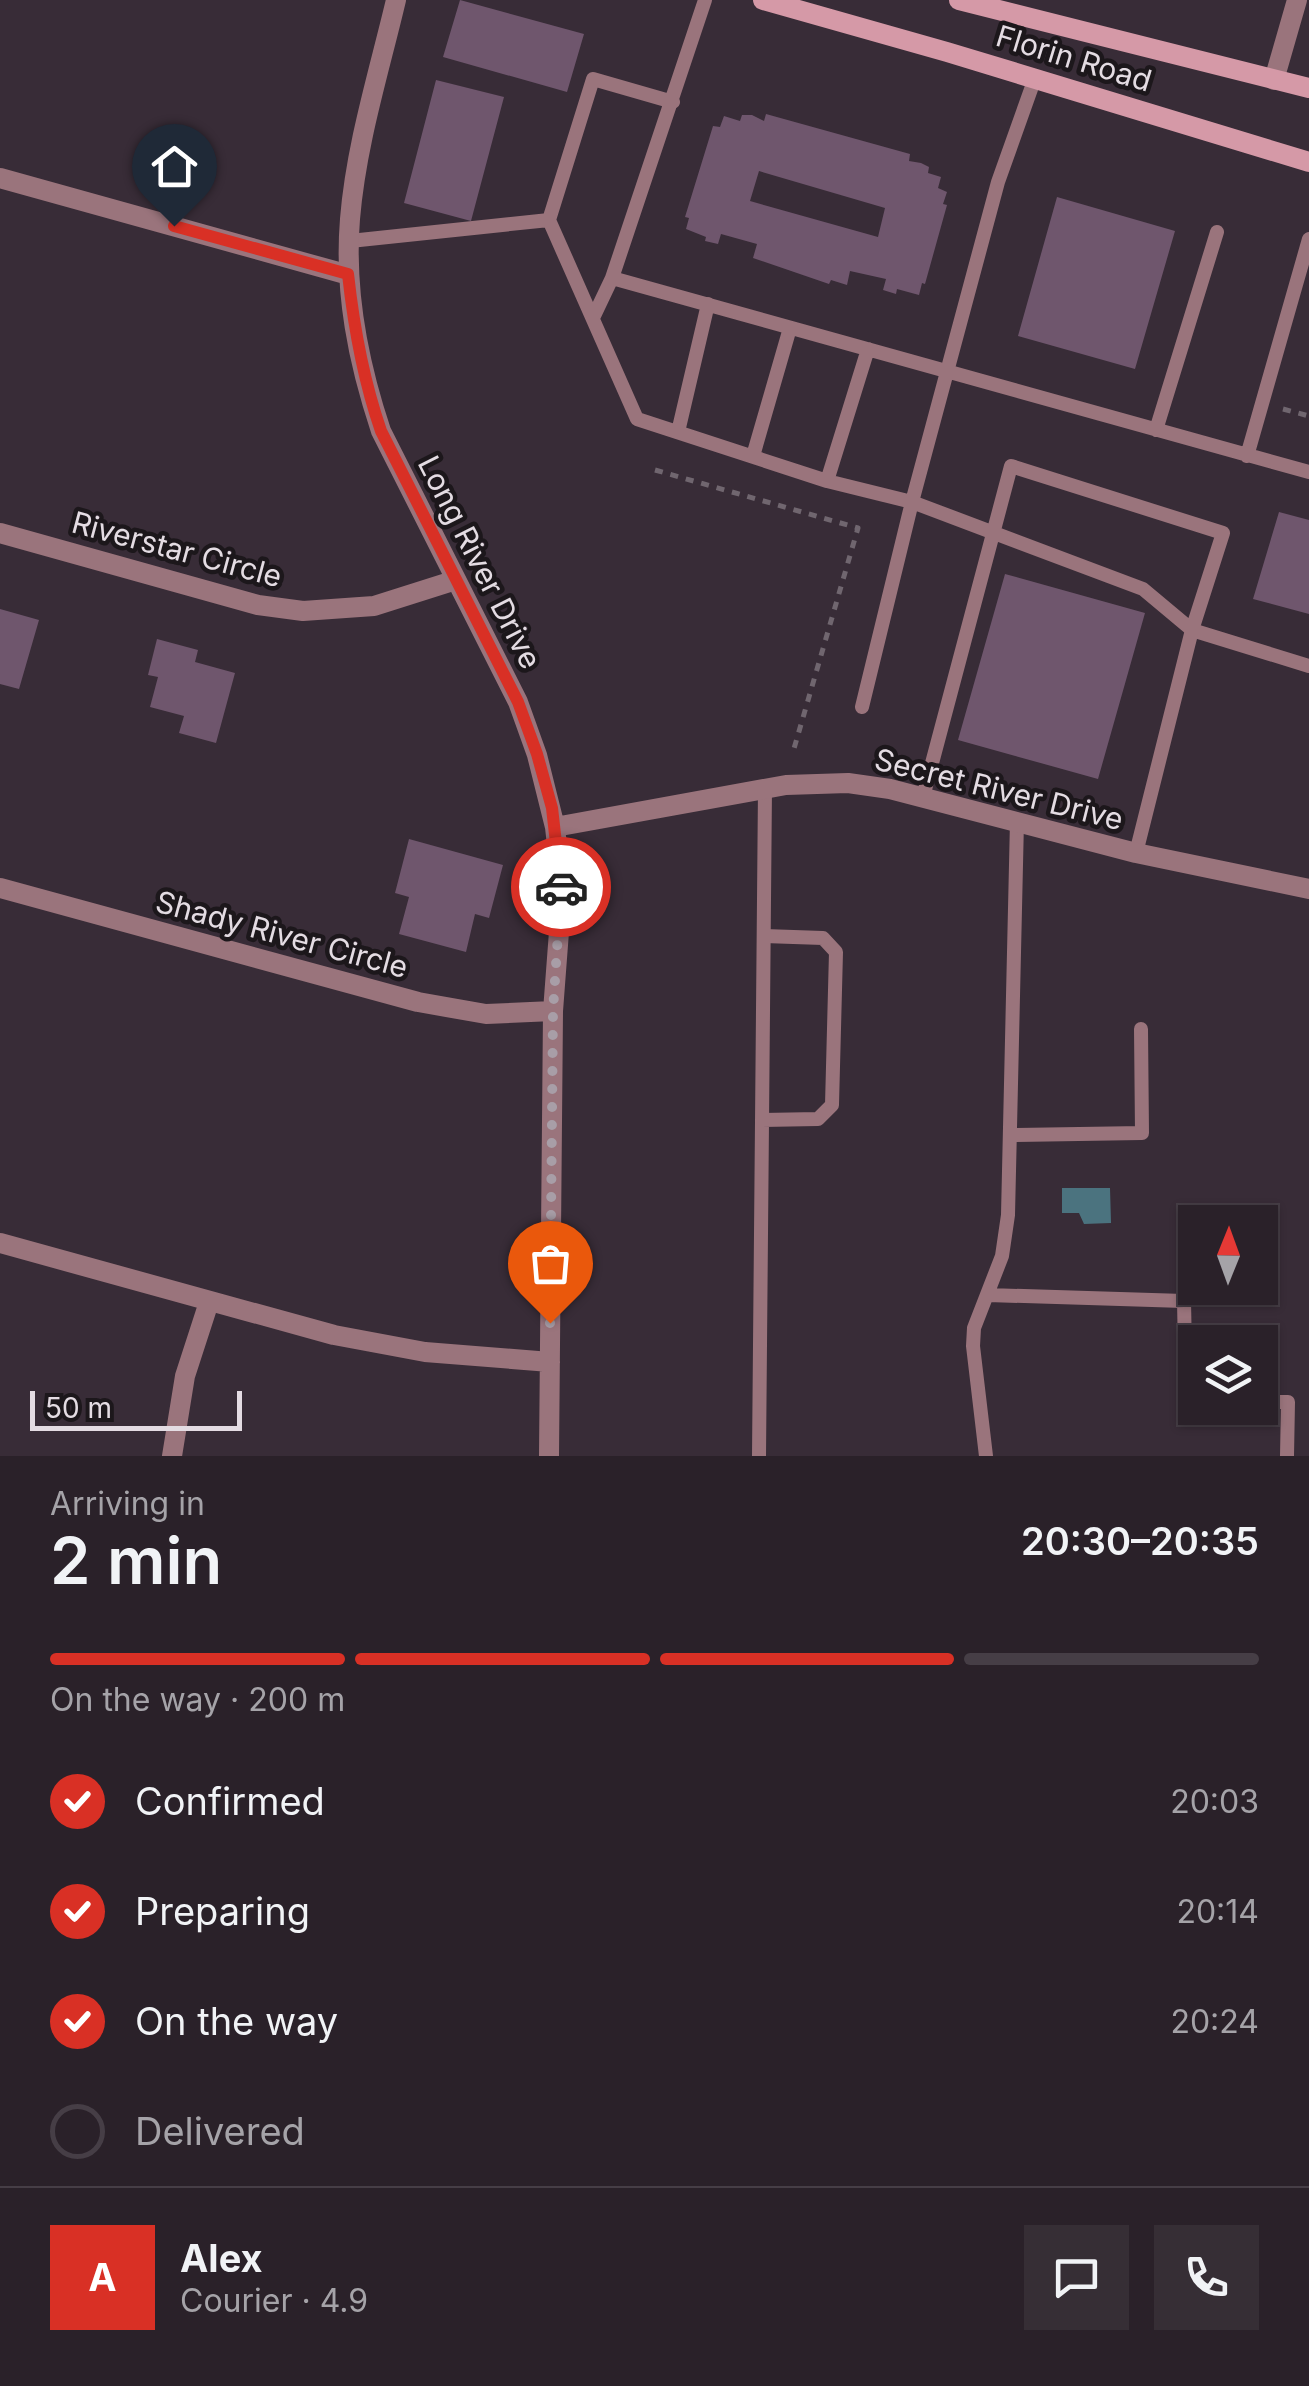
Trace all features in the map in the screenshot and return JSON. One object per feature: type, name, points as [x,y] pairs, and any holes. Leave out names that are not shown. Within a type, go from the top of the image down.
[{"type":"main road","name":"Florin Road","points":[[763,0],[1309,162]]},
{"type":"main road","name":"Florin Road","points":[[959,0],[1309,88]]},
{"type":"street","name":"Long River Drive","points":[[396,0],[358,161],[348,274],[353,326],[365,383],[381,431],[518,702],[537,754],[555,827],[562,892],[553,1011],[549,1456]]},
{"type":"street","points":[[1274,80],[1297,0]]},
{"type":"street","points":[[0,178],[348,274]]},
{"type":"street","name":"Riverstar Circle","points":[[0,533],[258,605],[303,611],[374,606],[456,580]]},
{"type":"street","name":"Secret River Drive","points":[[555,827],[765,788],[848,783],[923,797],[1136,853],[1309,889]]},
{"type":"street","name":"Shady River Circle","points":[[0,888],[418,1002],[486,1014],[553,1011]]},
{"type":"street","points":[[0,1244],[334,1335],[425,1352],[550,1362]]},
{"type":"street","points":[[172,1456],[174,1426],[186,1376],[209,1302]]},
{"type":"lane","points":[[593,318],[612,278],[705,0]]},
{"type":"lane","points":[[862,707],[946,371],[998,182],[1035,78]]},
{"type":"lane","points":[[672,102],[594,79],[549,220],[638,418],[828,481],[912,502],[1143,590],[1192,630],[1309,666]]},
{"type":"lane","points":[[350,241],[549,220]]},
{"type":"lane","points":[[1156,430],[1217,232]]},
{"type":"lane","points":[[1247,456],[1304,278],[1309,239]]},
{"type":"lane","points":[[612,278],[1309,472]]},
{"type":"lane","points":[[678,432],[708,304]]},
{"type":"lane","points":[[753,456],[790,328]]},
{"type":"lane","points":[[828,481],[868,349]]},
{"type":"lane","points":[[923,797],[1011,466],[1222,533],[1192,630],[1136,853]]},
{"type":"lane","points":[[759,1456],[765,788]]},
{"type":"lane","points":[[986,1456],[973,1346],[974,1328],[1002,1256],[1008,1216],[1017,821]]},
{"type":"lane","points":[[762,1120],[818,1119],[832,1104],[836,952],[823,938],[764,936]]},
{"type":"lane","points":[[1010,1135],[1142,1133],[1142,1029]]},
{"type":"lane","points":[[988,1295],[1184,1301],[1184,1325]]},
{"type":"lane","points":[[1278,1402],[1288,1402],[1287,1456]]},
{"type":"path","points":[[1275,406],[1309,416]]},
{"type":"path","points":[[655,470],[858,528],[793,752]]},
{"type":"water","points":[[1062,1188],[1110,1188],[1111,1223],[1084,1224],[1079,1213],[1062,1213]]},
{"type":"building","points":[[460,0],[584,34],[567,92],[443,57]]},
{"type":"building","points":[[436,80],[504,97],[471,221],[404,203]]},
{"type":"building","points":[[766,114],[910,154],[909,161],[929,167],[928,173],[941,177],[938,188],[947,192],[943,204],[947,205],[919,295],[883,290],[886,279],[850,271],[847,285],[831,280],[829,284],[753,258],[757,244],[721,234],[718,244],[686,229],[689,218],[685,217],[713,126],[720,127],[724,116],[740,121],[742,115],[752,115],[764,121]],"holes":[[[759,171],[885,208],[878,237],[750,201]]]},
{"type":"building","points":[[1057,197],[1175,231],[1135,369],[1018,336]]},
{"type":"building","points":[[1279,512],[1309,520],[1309,614],[1253,599]]},
{"type":"building","points":[[1005,574],[1145,613],[1098,779],[958,740]]},
{"type":"building","points":[[0,609],[39,620],[19,689],[0,684]]},
{"type":"building","points":[[157,639],[198,650],[195,662],[235,673],[216,743],[179,733],[184,716],[150,707],[158,677],[148,675]]},
{"type":"building","points":[[409,839],[503,865],[489,918],[475,914],[466,952],[399,934],[409,897],[395,893]]},
{"type":"way so far","points":[[550,1323],[553,1011],[561,887]]},
{"type":"route","points":[[174,226],[348,274],[353,326],[365,383],[381,431],[518,702],[537,754],[552,808],[561,887]]}]
